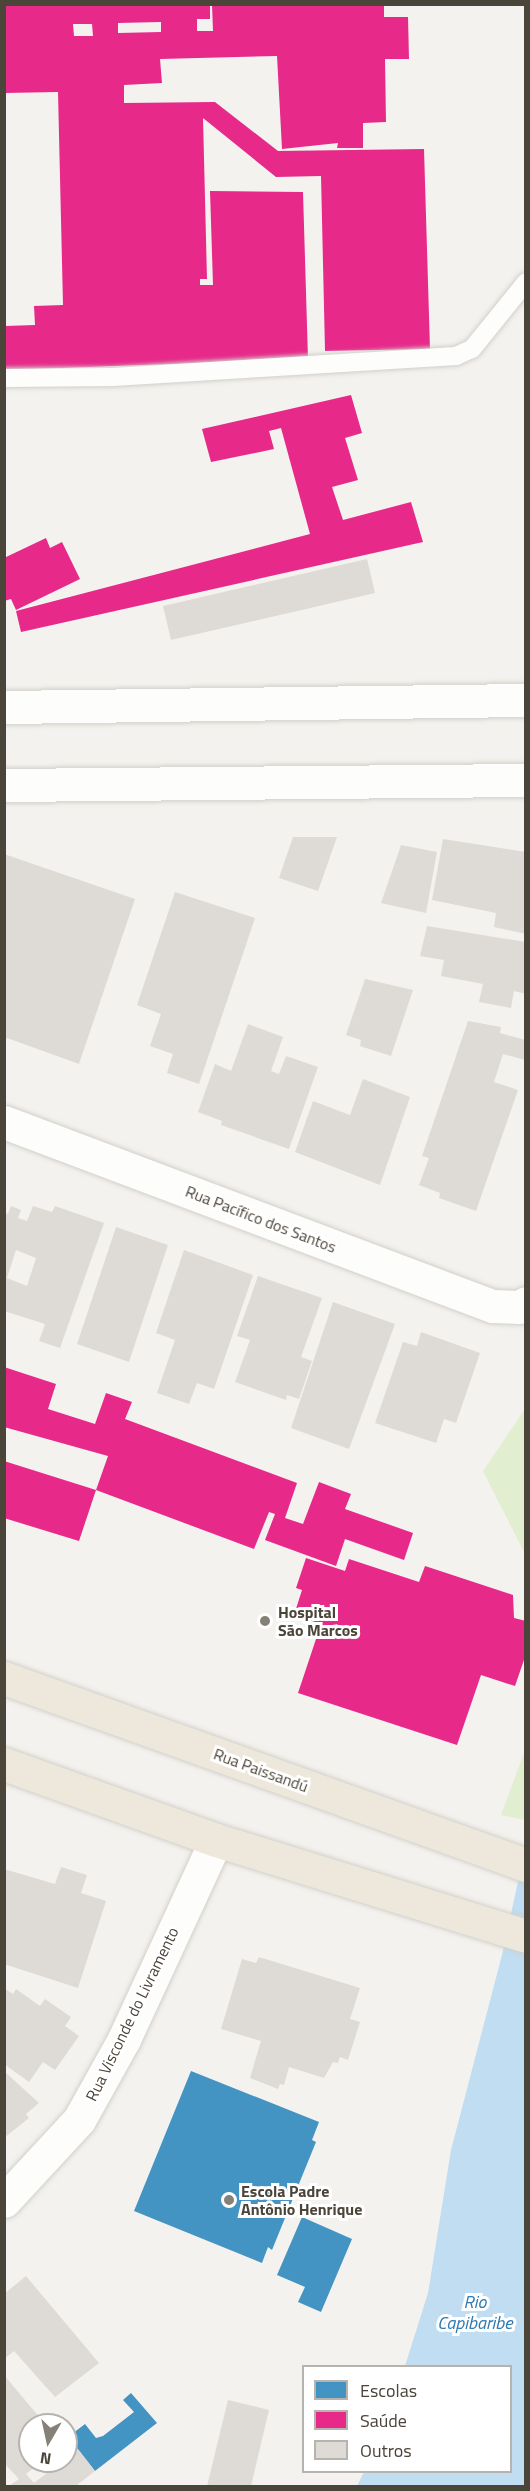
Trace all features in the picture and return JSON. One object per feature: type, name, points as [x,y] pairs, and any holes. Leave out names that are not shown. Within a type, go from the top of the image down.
[{"type":"highway","name":"Rua Paissandú","points":[[4,1678],[521,1863]]},
{"type":"highway","points":[[4,1764],[216,1840],[513,1932]]},
{"type":"street","points":[[4,706],[525,700]]},
{"type":"street","points":[[4,785],[525,780]]},
{"type":"street","name":"Rua Pacífico dos Santos","points":[[4,1122],[492,1306],[522,1305]]},
{"type":"street","name":"Rua Visconde do Livramento","points":[[4,2201],[79,2120],[124,2039],[216,1840]]},
{"type":"lane","points":[[4,378],[113,377],[456,356],[472,349],[525,282]]},
{"type":"green space","points":[[525,1409],[525,1554],[483,1471]]},
{"type":"green space","points":[[525,1750],[526,1820],[501,1815]]},
{"type":"water","name":"Rio Capibaribe","points":[[525,1850],[525,2486],[357,2486],[364,2473],[512,2473],[512,2365],[405,2365],[428,2293],[451,2150],[502,1955]]},
{"type":"building: Escolas","points":[[191,2071],[319,2122],[312,2140],[316,2142],[272,2250],[268,2247],[262,2263],[134,2211]]},
{"type":"building: Escolas","points":[[302,2217],[352,2239],[321,2312],[298,2302],[305,2287],[277,2275]]},
{"type":"building: Escolas","points":[[131,2393],[157,2423],[95,2471],[78,2450],[78,2429],[85,2424],[96,2438],[103,2436],[134,2412],[123,2400]]},
{"type":"building: Saúde","points":[[4,4],[210,4],[210,19],[197,19],[197,31],[213,31],[212,5],[384,5],[384,17],[408,17],[409,59],[385,59],[386,122],[363,123],[363,148],[337,148],[338,143],[282,149],[277,56],[160,59],[162,83],[124,85],[124,103],[215,102],[278,151],[424,149],[430,349],[325,351],[321,176],[276,177],[203,118],[207,279],[200,279],[200,285],[213,285],[210,191],[303,192],[308,359],[5,370],[5,326],[35,325],[34,306],[63,305],[58,92],[4,93]],"holes":[[[161,22],[161,32],[118,33],[118,23]],[[73,24],[92,24],[93,36],[74,36]]]},
{"type":"building: Saúde","points":[[351,395],[362,433],[345,438],[358,480],[332,487],[343,520],[411,502],[423,542],[21,632],[16,611],[310,534],[281,428],[269,431],[274,449],[211,462],[202,429]]},
{"type":"building: Saúde","points":[[46,538],[50,548],[62,542],[80,579],[16,610],[11,599],[4,601],[4,558]]},
{"type":"building: Saúde","points":[[4,1367],[56,1384],[48,1409],[95,1424],[106,1393],[132,1402],[125,1419],[297,1483],[285,1518],[303,1524],[319,1482],[351,1494],[345,1509],[413,1533],[404,1560],[345,1539],[336,1566],[265,1540],[275,1514],[269,1512],[254,1549],[96,1490],[108,1456],[4,1427]]},
{"type":"building: Saúde","points":[[4,1461],[96,1490],[79,1541],[4,1518]]},
{"type":"building: Saúde","points":[[306,1558],[345,1571],[349,1559],[419,1582],[425,1566],[513,1595],[514,1618],[526,1621],[526,1654],[515,1686],[481,1675],[457,1745],[298,1693],[321,1624],[294,1615],[302,1590],[296,1588]]},
{"type":"building: Outros","points":[[367,559],[375,593],[171,640],[163,606]]},
{"type":"building: Outros","points":[[293,837],[337,837],[318,891],[279,878]]},
{"type":"building: Outros","points":[[443,839],[526,852],[526,934],[494,927],[496,913],[432,900]]},
{"type":"building: Outros","points":[[401,845],[437,852],[426,913],[381,903]]},
{"type":"building: Outros","points":[[4,854],[135,899],[79,1064],[7,1038],[4,1041]]},
{"type":"building: Outros","points":[[175,892],[255,918],[199,1084],[167,1073],[173,1054],[150,1046],[161,1014],[137,1005]]},
{"type":"building: Outros","points":[[427,926],[526,942],[526,994],[514,991],[511,1008],[479,1002],[483,984],[441,976],[444,960],[420,956]]},
{"type":"building: Outros","points":[[365,979],[413,990],[391,1056],[360,1046],[361,1040],[346,1035]]},
{"type":"building: Outros","points":[[468,1021],[501,1027],[500,1033],[526,1040],[525,1060],[503,1054],[494,1082],[518,1090],[476,1211],[439,1198],[440,1193],[419,1185],[429,1158],[422,1156]]},
{"type":"building: Outros","points":[[248,1024],[283,1037],[271,1071],[279,1074],[286,1056],[318,1067],[289,1149],[221,1125],[222,1121],[198,1112],[215,1064],[231,1071]]},
{"type":"building: Outros","points":[[363,1079],[410,1097],[380,1185],[295,1152],[313,1101],[350,1115]]},
{"type":"building: Outros","points":[[11,1206],[21,1210],[18,1218],[27,1221],[33,1206],[52,1212],[55,1206],[104,1223],[60,1348],[39,1341],[45,1324],[4,1311],[4,1212],[8,1214]],"holes":[[[16,1250],[36,1258],[27,1286],[7,1278]]]},
{"type":"building: Outros","points":[[116,1227],[168,1245],[129,1362],[77,1344]]},
{"type":"building: Outros","points":[[184,1250],[253,1275],[214,1389],[197,1383],[189,1404],[157,1393],[175,1340],[156,1333]]},
{"type":"building: Outros","points":[[258,1276],[322,1298],[301,1357],[312,1361],[299,1399],[287,1395],[286,1400],[235,1382],[250,1340],[237,1336]]},
{"type":"building: Outros","points":[[333,1302],[395,1324],[349,1449],[291,1428]]},
{"type":"building: Outros","points":[[421,1332],[480,1353],[456,1423],[444,1419],[436,1443],[375,1423],[403,1342],[417,1346]]},
{"type":"building: Outros","points":[[61,1867],[87,1875],[81,1893],[106,1901],[78,1988],[4,1964],[4,1869],[55,1884]]},
{"type":"building: Outros","points":[[259,1957],[360,1988],[350,2019],[360,2022],[348,2060],[340,2057],[338,2063],[333,2062],[324,2078],[289,2067],[284,2085],[280,2084],[278,2089],[250,2078],[261,2041],[221,2029],[242,1959],[256,1963]]},
{"type":"building: Outros","points":[[4,1988],[13,1994],[16,1989],[40,2006],[45,1999],[71,2017],[65,2026],[79,2036],[55,2070],[43,2062],[29,2082],[4,2064]]},
{"type":"building: Outros","points":[[4,2071],[39,2103],[26,2114],[29,2118],[4,2138]]},
{"type":"building: Outros","points":[[26,2276],[99,2363],[55,2397],[14,2351],[4,2359],[4,2294]]},
{"type":"building: Outros","points":[[4,2375],[36,2413],[18,2413],[18,2473],[27,2473],[34,2483],[47,2473],[78,2473],[78,2449],[95,2471],[76,2486],[9,2486],[19,2479],[4,2463]]},
{"type":"building: Outros","points":[[228,2400],[269,2410],[251,2486],[207,2486]]},
{"type":"place","name":"Hospital São Marcos","points":[[265,1621]]},
{"type":"place","name":"Escola Padre Antônio Henrique","points":[[229,2200]]}]
